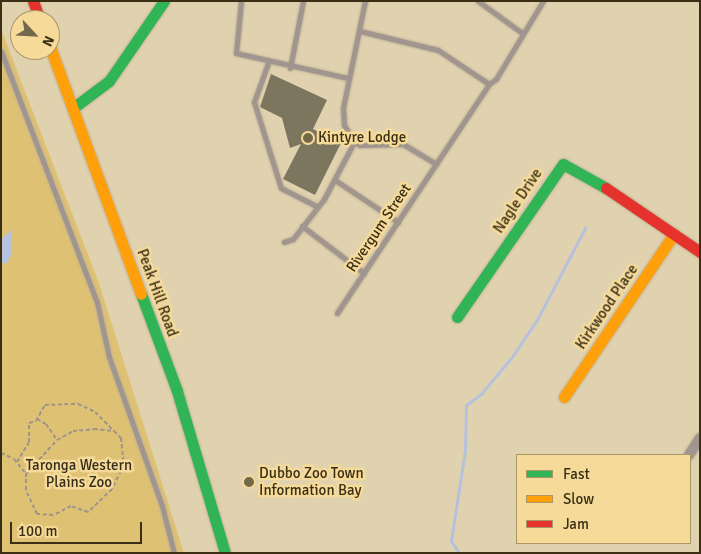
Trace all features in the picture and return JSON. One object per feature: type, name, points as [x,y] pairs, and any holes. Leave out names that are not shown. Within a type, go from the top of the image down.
[{"type":"main road","points":[[73,108],[109,81],[164,1]]},
{"type":"main road","name":"Peak Hill Road","points":[[55,60],[177,391],[225,553]]},
{"type":"main road","name":"Nagle Drive","points":[[457,316],[563,164],[574,167],[700,252]]},
{"type":"main road","name":"Kirkwood Place","points":[[564,397],[674,234]]},
{"type":"street","points":[[690,454],[700,438]]},
{"type":"lane","points":[[241,1],[236,53],[290,68],[348,78]]},
{"type":"lane","points":[[290,68],[303,1]]},
{"type":"lane","points":[[365,1],[360,31],[348,78],[343,117],[354,142],[360,145],[404,144],[436,164]]},
{"type":"lane","points":[[478,1],[522,33]]},
{"type":"lane","name":"Rivergum Street","points":[[337,313],[489,84],[515,50],[522,33],[542,1]]},
{"type":"lane","points":[[360,31],[438,50],[489,84]]},
{"type":"lane","points":[[1,51],[96,302],[109,357],[162,506],[174,553]]},
{"type":"lane","points":[[268,63],[254,102],[281,188],[316,206]]},
{"type":"lane","points":[[284,242],[292,239],[335,180],[354,142]]},
{"type":"lane","points":[[335,180],[398,222]]},
{"type":"lane","points":[[302,226],[364,273]]},
{"type":"path","points":[[1,453],[17,462],[26,474],[26,490],[37,514],[53,515],[71,506],[88,512],[121,477],[124,465],[121,438],[95,412],[78,404],[45,405],[37,420],[29,423],[29,442],[17,462]]},
{"type":"path","points":[[37,420],[46,424],[57,440]]},
{"type":"path","points":[[26,474],[57,440],[74,431],[114,431]]},
{"type":"green space","name":"Taronga Western Plains Zoo","points":[[1,29],[10,52],[10,60],[13,60],[99,283],[184,553],[1,553]]},
{"type":"water","points":[[12,229],[12,254],[7,263],[1,263],[1,240]]},
{"type":"building","name":"Kintyre Lodge","points":[[271,74],[327,100],[313,129],[341,143],[315,195],[283,179],[301,144],[290,148],[282,118],[260,107]]},
{"type":"waterway","points":[[459,553],[451,541],[465,451],[466,405],[481,394],[512,357],[537,320],[585,228]]},
{"type":"traffic: fast","points":[[73,108],[109,81],[164,1]]},
{"type":"traffic: fast","points":[[457,317],[563,164],[606,188]]},
{"type":"traffic: fast","points":[[141,294],[177,391],[225,553]]},
{"type":"traffic: slow","points":[[55,60],[141,294]]},
{"type":"traffic: slow","points":[[564,397],[674,234]]},
{"type":"traffic: jam","points":[[33,1],[36,10]]},
{"type":"traffic: jam","points":[[606,188],[700,252]]},
{"type":"place","name":"Kintyre Lodge","points":[[308,138]]},
{"type":"place","name":"Dubbo Zoo Town Information Bay","points":[[249,482]]}]
